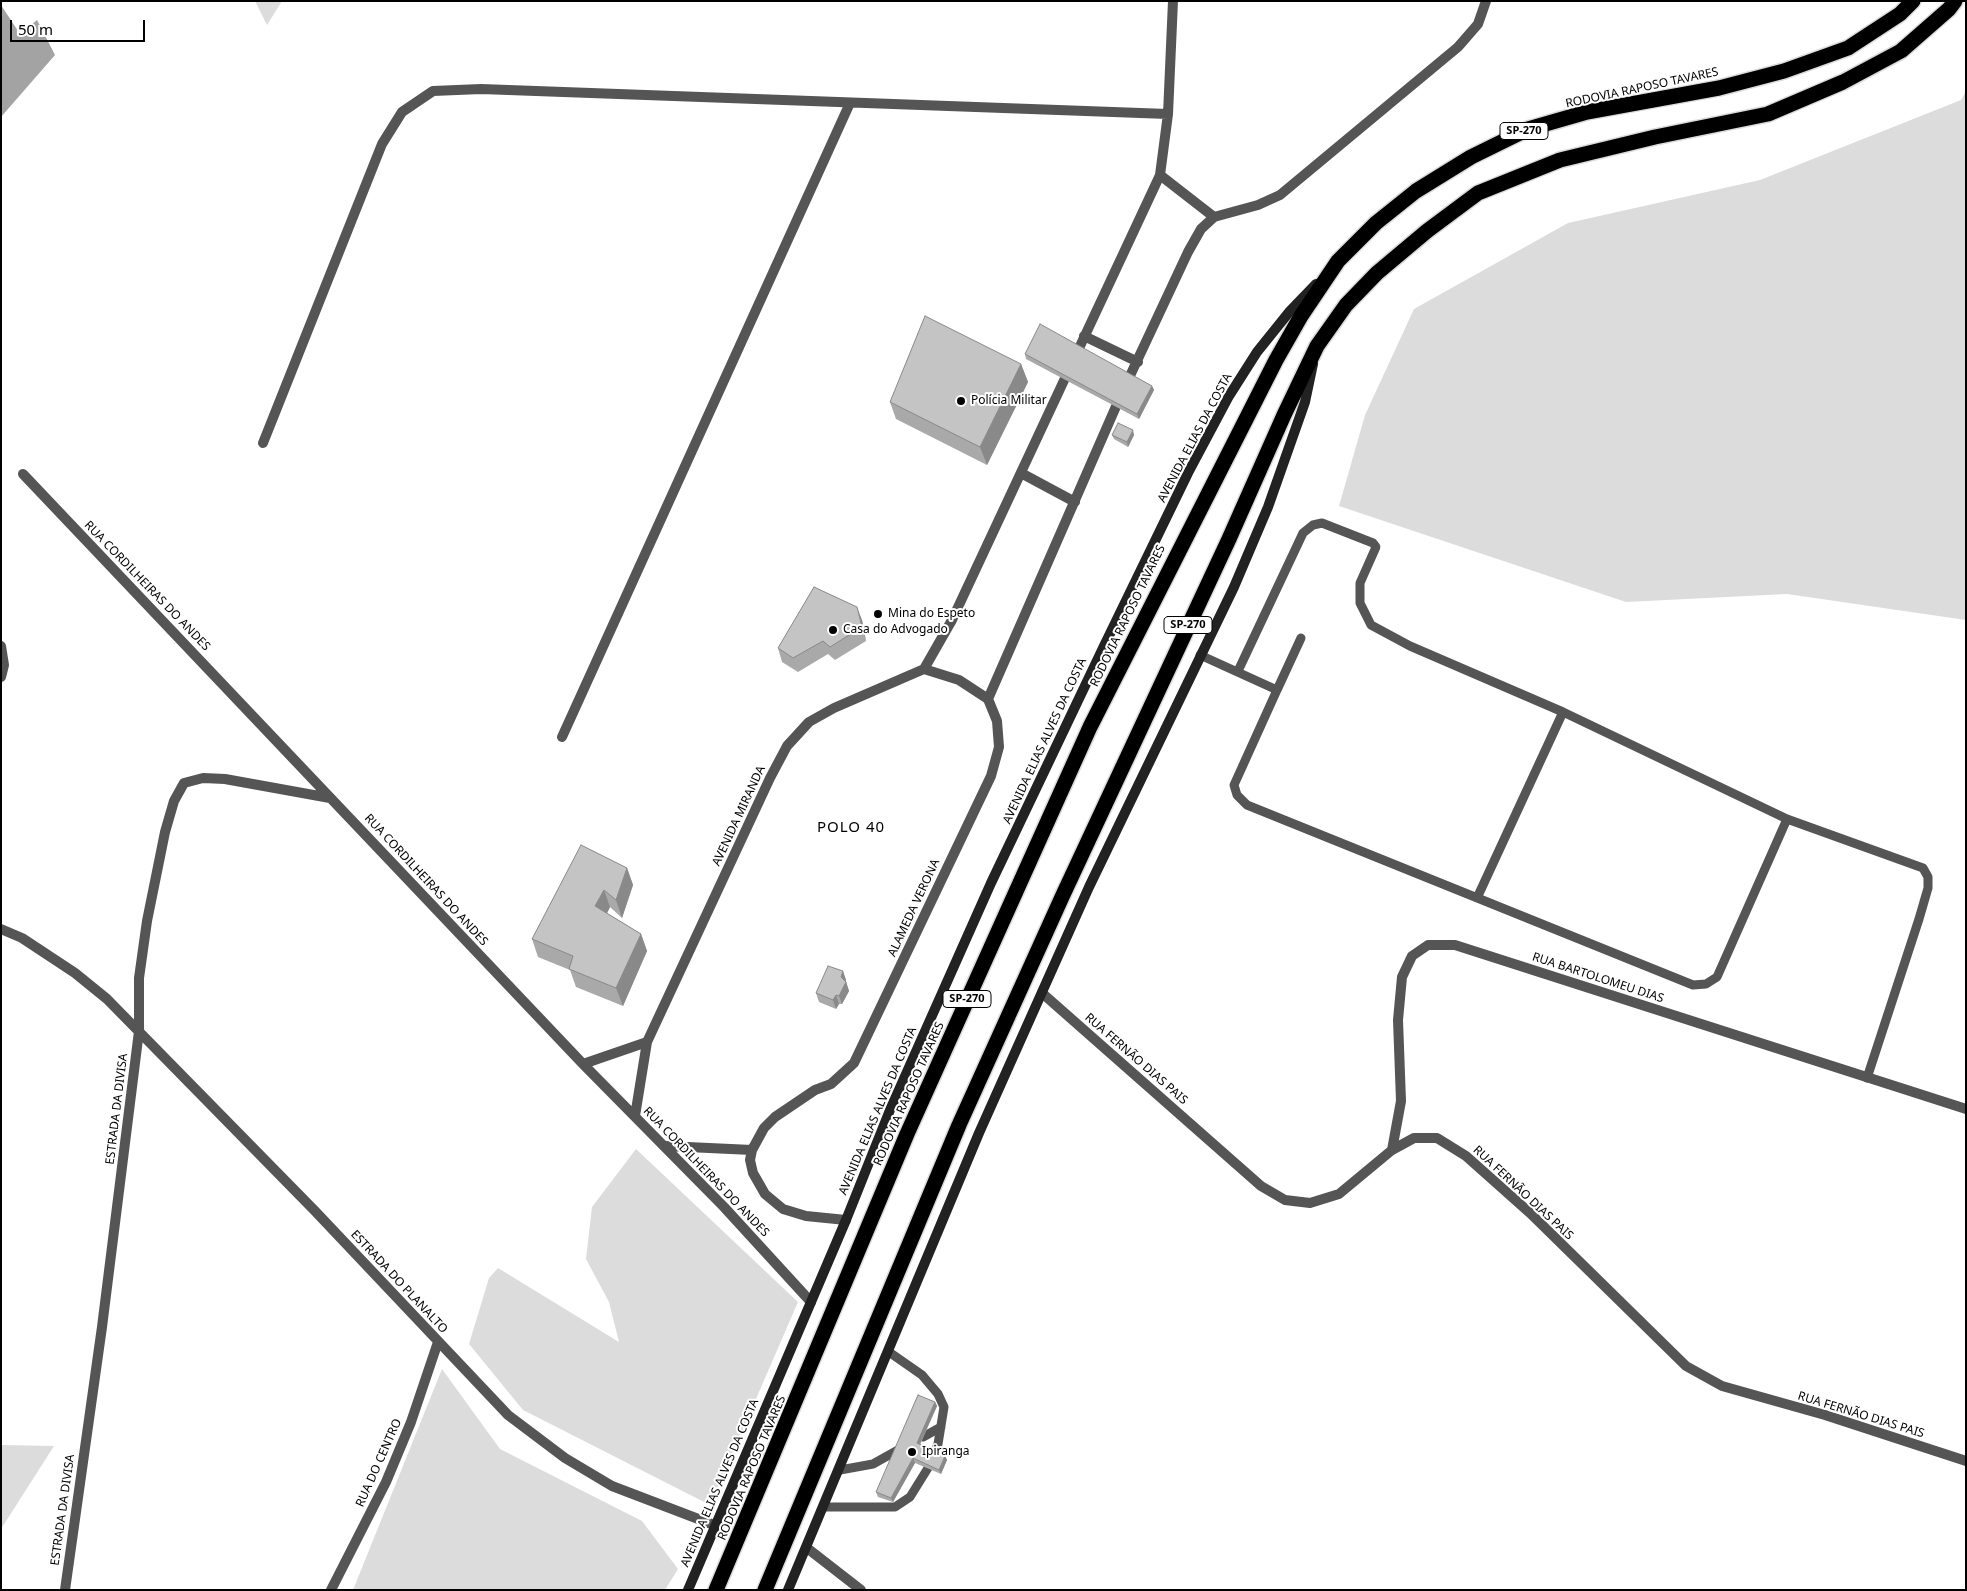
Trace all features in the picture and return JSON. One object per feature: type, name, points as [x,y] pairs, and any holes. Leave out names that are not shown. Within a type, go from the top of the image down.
[{"type":"highway","name":"RODOVIA RAPOSO TAVARES","points":[[716,1590],[906,1134],[1090,728],[1276,360],[1301,316],[1338,261],[1376,223],[1416,191],[1471,157],[1528,129],[1587,112],[1719,88],[1784,71],[1848,48],[1900,14],[1913,1]]},
{"type":"highway","name":"SP-270","points":[[765,1590],[963,1116],[1145,716],[1317,346],[1346,306],[1377,273],[1427,231],[1478,193],[1560,160],[1655,137],[1768,114],[1843,82],[1902,51],[1949,9],[1955,1]]},
{"type":"main road","name":"AVENIDA ELIAS DA COSTA","points":[[1104,646],[1188,473],[1230,396],[1268,338],[1290,311],[1338,261]]},
{"type":"main road","points":[[788,1590],[840,1470],[979,1132],[1089,887],[1234,588],[1268,507],[1305,402],[1317,346]]},
{"type":"main road","name":"AVENIDA ELIAS ALVES DA COSTA","points":[[688,1590],[714,1525],[846,1220],[890,1110],[991,883],[1104,646]]},
{"type":"street","points":[[1173,1],[1168,114],[1160,175],[952,620],[924,669],[959,680],[988,699],[1121,395],[1201,228],[1214,217],[1258,205],[1280,195],[1458,47],[1478,24],[1486,1]]},
{"type":"street","points":[[263,442],[382,144],[402,112],[433,91],[481,89],[1168,114]]},
{"type":"street","points":[[562,737],[850,103]]},
{"type":"street","points":[[1160,175],[1214,217]]},
{"type":"street","points":[[1084,336],[1138,362]]},
{"type":"street","points":[[1021,473],[1075,502]]},
{"type":"street","name":"RUA CORDILHEIRAS DO ANDES","points":[[24,474],[583,1064],[666,1146],[811,1302]]},
{"type":"street","points":[[1,646],[4,665],[1,677]]},
{"type":"street","name":"AVENIDA MIRANDA","points":[[634,1116],[647,1042],[770,778],[788,746],[809,722],[834,708],[924,669]]},
{"type":"street","name":"ALAMEDA VERONA","points":[[752,1150],[760,1133],[775,1117],[816,1090],[831,1084],[854,1064],[991,776],[999,747],[997,721],[988,699]]},
{"type":"street","name":"ESTRADA DA DIVISA","points":[[64,1590],[102,1327],[139,1031],[139,978],[147,921],[165,832],[174,801],[184,783],[203,778],[225,779],[330,798]]},
{"type":"street","name":"ESTRADA DO PLANALTO","points":[[1,929],[22,938],[68,968],[107,999],[316,1211],[508,1415],[565,1458],[612,1486],[714,1525]]},
{"type":"street","name":"RUA BARTOLOMEU DIAS","points":[[1392,1150],[1402,1101],[1398,1020],[1402,977],[1412,956],[1428,945],[1455,945],[1966,1109]]},
{"type":"street","name":"RUA FERNÃO DIAS PAIS","points":[[1042,993],[1261,1186],[1286,1200],[1310,1204],[1339,1194],[1392,1150],[1414,1138],[1437,1138],[1466,1156],[1530,1213],[1686,1366],[1722,1386],[1826,1415],[1966,1461]]},
{"type":"street","points":[[583,1064],[647,1042]]},
{"type":"street","points":[[666,1146],[752,1150],[750,1160],[753,1173],[765,1194],[783,1209],[806,1216],[846,1220]]},
{"type":"street","name":"RUA DO CENTRO","points":[[331,1590],[386,1482],[411,1422],[438,1342]]},
{"type":"street","points":[[807,1548],[861,1590]]},
{"type":"lane","points":[[1238,671],[1303,533],[1313,525],[1322,523],[1374,543],[1376,547],[1360,583],[1360,603],[1371,625],[1410,646],[1563,712],[1787,819],[1923,868],[1928,877],[1928,888],[1867,1078]]},
{"type":"lane","points":[[1301,638],[1234,785],[1237,795],[1247,805],[1693,985],[1706,984],[1717,977],[1787,819]]},
{"type":"lane","points":[[1200,655],[1277,690]]},
{"type":"lane","points":[[1477,898],[1563,712]]},
{"type":"lane","points":[[888,1352],[922,1376],[938,1394],[944,1407],[941,1427],[933,1454]]},
{"type":"lane","points":[[923,1437],[941,1427]]},
{"type":"lane","points":[[840,1470],[873,1464],[898,1450]]},
{"type":"lane","points":[[824,1507],[895,1507],[910,1497],[928,1468]]},
{"type":"shaded area","points":[[255,1],[282,1],[267,25]]},
{"type":"shaded area","points":[[1,5],[20,34],[37,20],[55,55],[1,117]]},
{"type":"shaded area","points":[[1966,91],[1966,620],[1787,594],[1626,602],[1339,506],[1365,415],[1414,309],[1568,223],[1760,180],[1961,100]]},
{"type":"shaded area","points":[[636,1149],[798,1302],[710,1505],[523,1410],[469,1344],[489,1278],[498,1268],[619,1342],[609,1302],[586,1259],[592,1207]]},
{"type":"shaded area","points":[[442,1369],[500,1449],[642,1521],[678,1569],[665,1590],[353,1590]]},
{"type":"shaded area","points":[[1,1445],[54,1446],[1,1529]]},
{"type":"building","name":"Polícia Militar","points":[[925,316],[1021,364],[980,447],[890,402]]},
{"type":"building","points":[[1040,324],[1152,386],[1137,414],[1025,354]]},
{"type":"building","points":[[1118,423],[1133,430],[1127,442],[1112,435]]},
{"type":"building","name":"Casa do Advogado","points":[[814,587],[857,607],[862,627],[830,647],[823,641],[793,658],[778,648]]},
{"type":"building","points":[[581,845],[627,868],[616,900],[604,890],[595,906],[641,934],[616,988],[569,969],[573,956],[532,939]]},
{"type":"building","points":[[828,966],[843,971],[841,977],[846,982],[839,996],[836,995],[833,1000],[816,993]]},
{"type":"building","name":"Ipiranga","points":[[918,1395],[935,1402],[917,1443],[945,1456],[939,1470],[913,1458],[891,1498],[876,1492]]},
{"type":"place","name":"Polícia Militar","points":[[961,401]]},
{"type":"place","name":"Mina do Espeto","points":[[878,614]]},
{"type":"place","name":"Casa do Advogado","points":[[833,630]]},
{"type":"place","name":"Ipiranga","points":[[912,1452]]},
{"type":"district","name":"POLO 40","points":[[851,828]]}]
